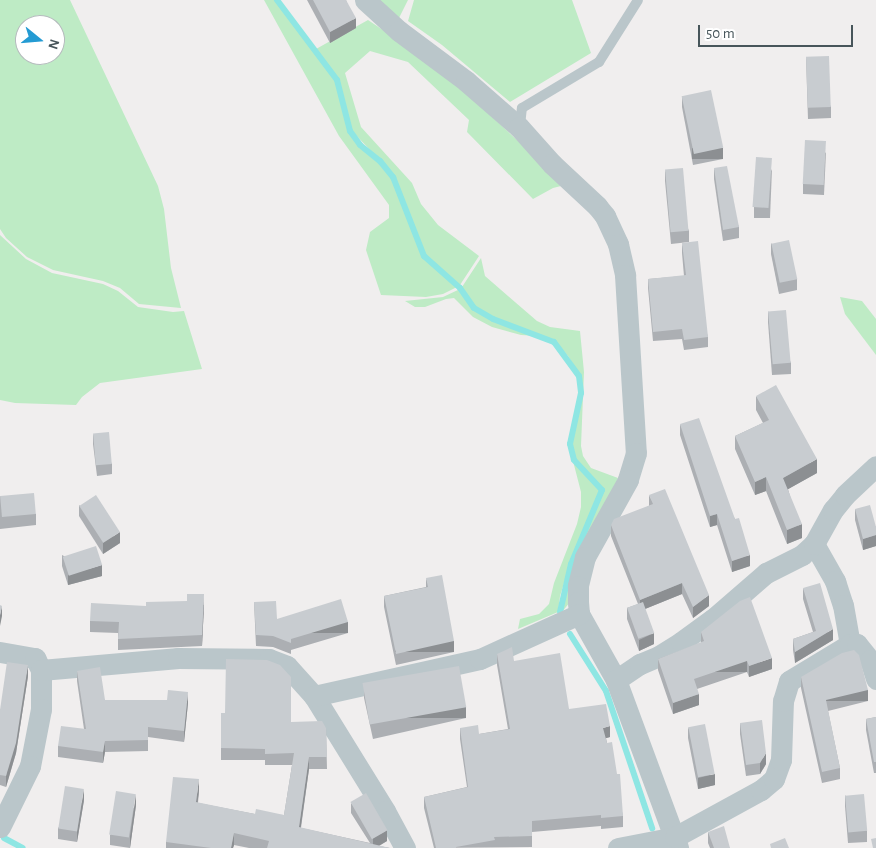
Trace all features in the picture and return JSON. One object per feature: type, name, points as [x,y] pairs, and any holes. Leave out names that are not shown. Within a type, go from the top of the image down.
[{"type":"street","points":[[365,0],[382,17],[466,81],[519,127],[552,164],[597,206],[605,216],[618,244],[625,276],[636,453],[628,480],[585,557],[578,586],[579,614],[616,680],[676,843]]},
{"type":"street","points":[[616,680],[640,664],[659,656],[681,642],[713,619],[766,573],[802,555],[814,544],[833,510],[845,495],[876,466]]},
{"type":"street","points":[[814,544],[835,581],[843,605],[850,644]]},
{"type":"street","points":[[314,696],[480,660],[579,614]]},
{"type":"street","points":[[618,848],[676,843],[761,790],[774,779],[781,760],[783,701],[789,681],[850,644],[856,644],[870,660],[876,679]]},
{"type":"street","points":[[0,652],[35,658],[41,670],[41,708],[30,766],[0,827]]},
{"type":"street","points":[[41,670],[178,658],[269,659],[288,666],[314,696],[385,810],[405,848]]},
{"type":"lane","points":[[519,127],[522,108],[599,62],[638,0]]},
{"type":"green space","points":[[0,0],[70,0],[158,186],[164,209],[171,268],[181,308],[139,304],[120,288],[103,281],[53,270],[27,257],[6,238],[0,229]]},
{"type":"green space","points":[[264,0],[275,0],[336,80],[349,132],[359,146],[379,162],[392,178],[423,257],[457,287],[443,294],[426,297],[381,295],[366,250],[370,232],[389,218],[389,205],[339,136]]},
{"type":"green space","points":[[379,0],[408,0],[399,18]]},
{"type":"green space","points":[[414,0],[572,0],[591,53],[510,102],[442,45],[408,21]]},
{"type":"green space","points":[[368,20],[441,69],[565,185],[553,188],[533,199],[467,132],[469,120],[408,62],[370,51],[345,73],[361,127],[412,183],[421,204],[438,225],[479,256],[460,285],[426,255],[395,176],[352,131],[339,79],[316,49]]},
{"type":"green space","points":[[0,235],[26,259],[52,273],[103,284],[118,291],[138,307],[173,312],[184,311],[202,369],[100,383],[82,397],[76,405],[15,403],[0,400]]},
{"type":"green space","points":[[481,258],[485,276],[537,321],[550,327],[580,331],[584,372],[581,446],[583,456],[591,468],[618,478],[570,602],[562,612],[573,565],[604,490],[576,459],[572,444],[582,393],[580,375],[568,356],[554,340],[493,317],[475,306],[462,287]]},
{"type":"green space","points":[[460,289],[473,309],[492,320],[538,336],[521,335],[492,327],[473,317],[454,298],[425,307],[415,307],[405,301],[443,297]]},
{"type":"green space","points":[[840,297],[862,301],[876,319],[876,355],[845,314]]},
{"type":"green space","points":[[573,461],[600,490],[570,564],[560,596],[558,612],[518,629],[520,619],[539,614],[549,604],[554,583],[577,524],[581,507],[581,492]]},
{"type":"building","points":[[313,0],[346,0],[356,18],[330,32]]},
{"type":"building","points":[[829,56],[831,107],[808,108],[806,57]]},
{"type":"building","points":[[711,90],[723,148],[694,154],[682,96]]},
{"type":"building","points":[[805,140],[826,141],[824,185],[803,184]]},
{"type":"building","points":[[756,157],[772,158],[768,208],[753,207]]},
{"type":"building","points":[[727,166],[739,227],[723,230],[714,168]]},
{"type":"building","points":[[683,168],[688,231],[671,232],[665,170]]},
{"type":"building","points":[[789,240],[797,279],[780,283],[771,244]]},
{"type":"building","points":[[698,241],[708,337],[684,340],[682,329],[653,332],[648,279],[686,275],[682,243]]},
{"type":"building","points":[[786,310],[791,363],[773,364],[768,312]]},
{"type":"building","points":[[776,385],[817,459],[783,478],[802,524],[787,530],[766,477],[755,482],[735,436],[769,420],[756,396]]},
{"type":"building","points":[[699,418],[735,519],[739,518],[750,555],[732,561],[717,514],[710,516],[680,424]]},
{"type":"building","points":[[109,432],[112,464],[96,465],[93,433]]},
{"type":"building","points":[[665,489],[709,595],[693,607],[682,583],[640,600],[611,525],[614,519],[653,504],[649,495]]},
{"type":"building","points":[[34,493],[36,514],[2,517],[0,496]]},
{"type":"building","points":[[96,495],[120,532],[103,543],[79,506]]},
{"type":"building","points":[[870,505],[876,527],[876,535],[863,539],[855,509]]},
{"type":"building","points":[[96,546],[102,565],[69,576],[63,557]]},
{"type":"building","points":[[442,575],[454,641],[396,654],[384,596],[428,587],[426,578]]},
{"type":"building","points":[[820,583],[833,629],[795,652],[793,639],[816,631],[803,588]]},
{"type":"building","points":[[187,594],[204,594],[202,635],[118,639],[119,622],[90,621],[91,603],[146,606],[146,602],[187,601]]},
{"type":"building","points":[[750,597],[772,658],[749,666],[747,661],[694,679],[699,694],[673,703],[658,659],[704,641],[701,632],[740,601]]},
{"type":"building","points":[[341,599],[348,622],[291,639],[291,643],[273,636],[256,635],[254,602],[276,601],[277,619]]},
{"type":"building","points":[[643,602],[654,633],[638,639],[627,608]]},
{"type":"building","points":[[512,647],[514,661],[560,653],[569,709],[606,704],[610,726],[603,728],[607,743],[612,742],[617,774],[620,774],[623,816],[601,818],[601,815],[532,821],[532,836],[494,837],[495,840],[456,848],[436,848],[424,797],[468,787],[460,728],[478,725],[479,734],[510,729],[497,654]]},
{"type":"building","points":[[854,650],[859,655],[868,690],[826,700],[840,768],[822,772],[801,677],[842,653]]},
{"type":"building","points":[[226,659],[267,660],[280,665],[291,677],[291,722],[322,721],[326,728],[327,757],[309,757],[299,827],[390,848],[267,848],[269,841],[234,833],[231,848],[211,848],[166,842],[173,777],[199,779],[196,802],[255,814],[256,809],[284,815],[294,753],[265,754],[265,749],[221,748],[221,713],[225,713]]},
{"type":"building","points":[[7,662],[28,665],[16,743],[6,776],[0,775],[0,710]]},
{"type":"building","points":[[459,666],[466,707],[370,724],[362,683]]},
{"type":"building","points":[[100,667],[105,700],[167,700],[168,690],[188,692],[184,731],[148,727],[148,740],[105,741],[103,752],[58,746],[61,726],[86,729],[77,671]]},
{"type":"building","points":[[876,717],[876,762],[874,762],[866,719]]},
{"type":"building","points":[[762,720],[766,753],[760,763],[746,765],[740,723]]},
{"type":"building","points":[[705,724],[715,774],[698,777],[688,727]]},
{"type":"building","points":[[65,786],[84,789],[77,831],[58,828]]},
{"type":"building","points":[[116,791],[136,794],[129,838],[109,834]]},
{"type":"building","points":[[366,793],[388,830],[372,839],[350,802]]},
{"type":"building","points":[[864,794],[867,831],[848,833],[845,796]]},
{"type":"building","points":[[724,826],[730,848],[714,848],[708,832]]},
{"type":"building","points":[[785,838],[789,848],[771,848],[770,844]]},
{"type":"building","points":[[876,838],[876,848],[873,848],[871,839]]},
{"type":"waterway","points":[[277,0],[337,80],[350,131],[360,145],[380,161],[393,177],[424,256],[460,288],[474,308],[493,319],[554,342],[579,376],[581,393],[570,444],[574,460],[602,490],[571,564],[560,612]]},
{"type":"waterway","points":[[570,634],[606,691],[652,828]]},
{"type":"waterway","points":[[4,838],[23,848]]}]
